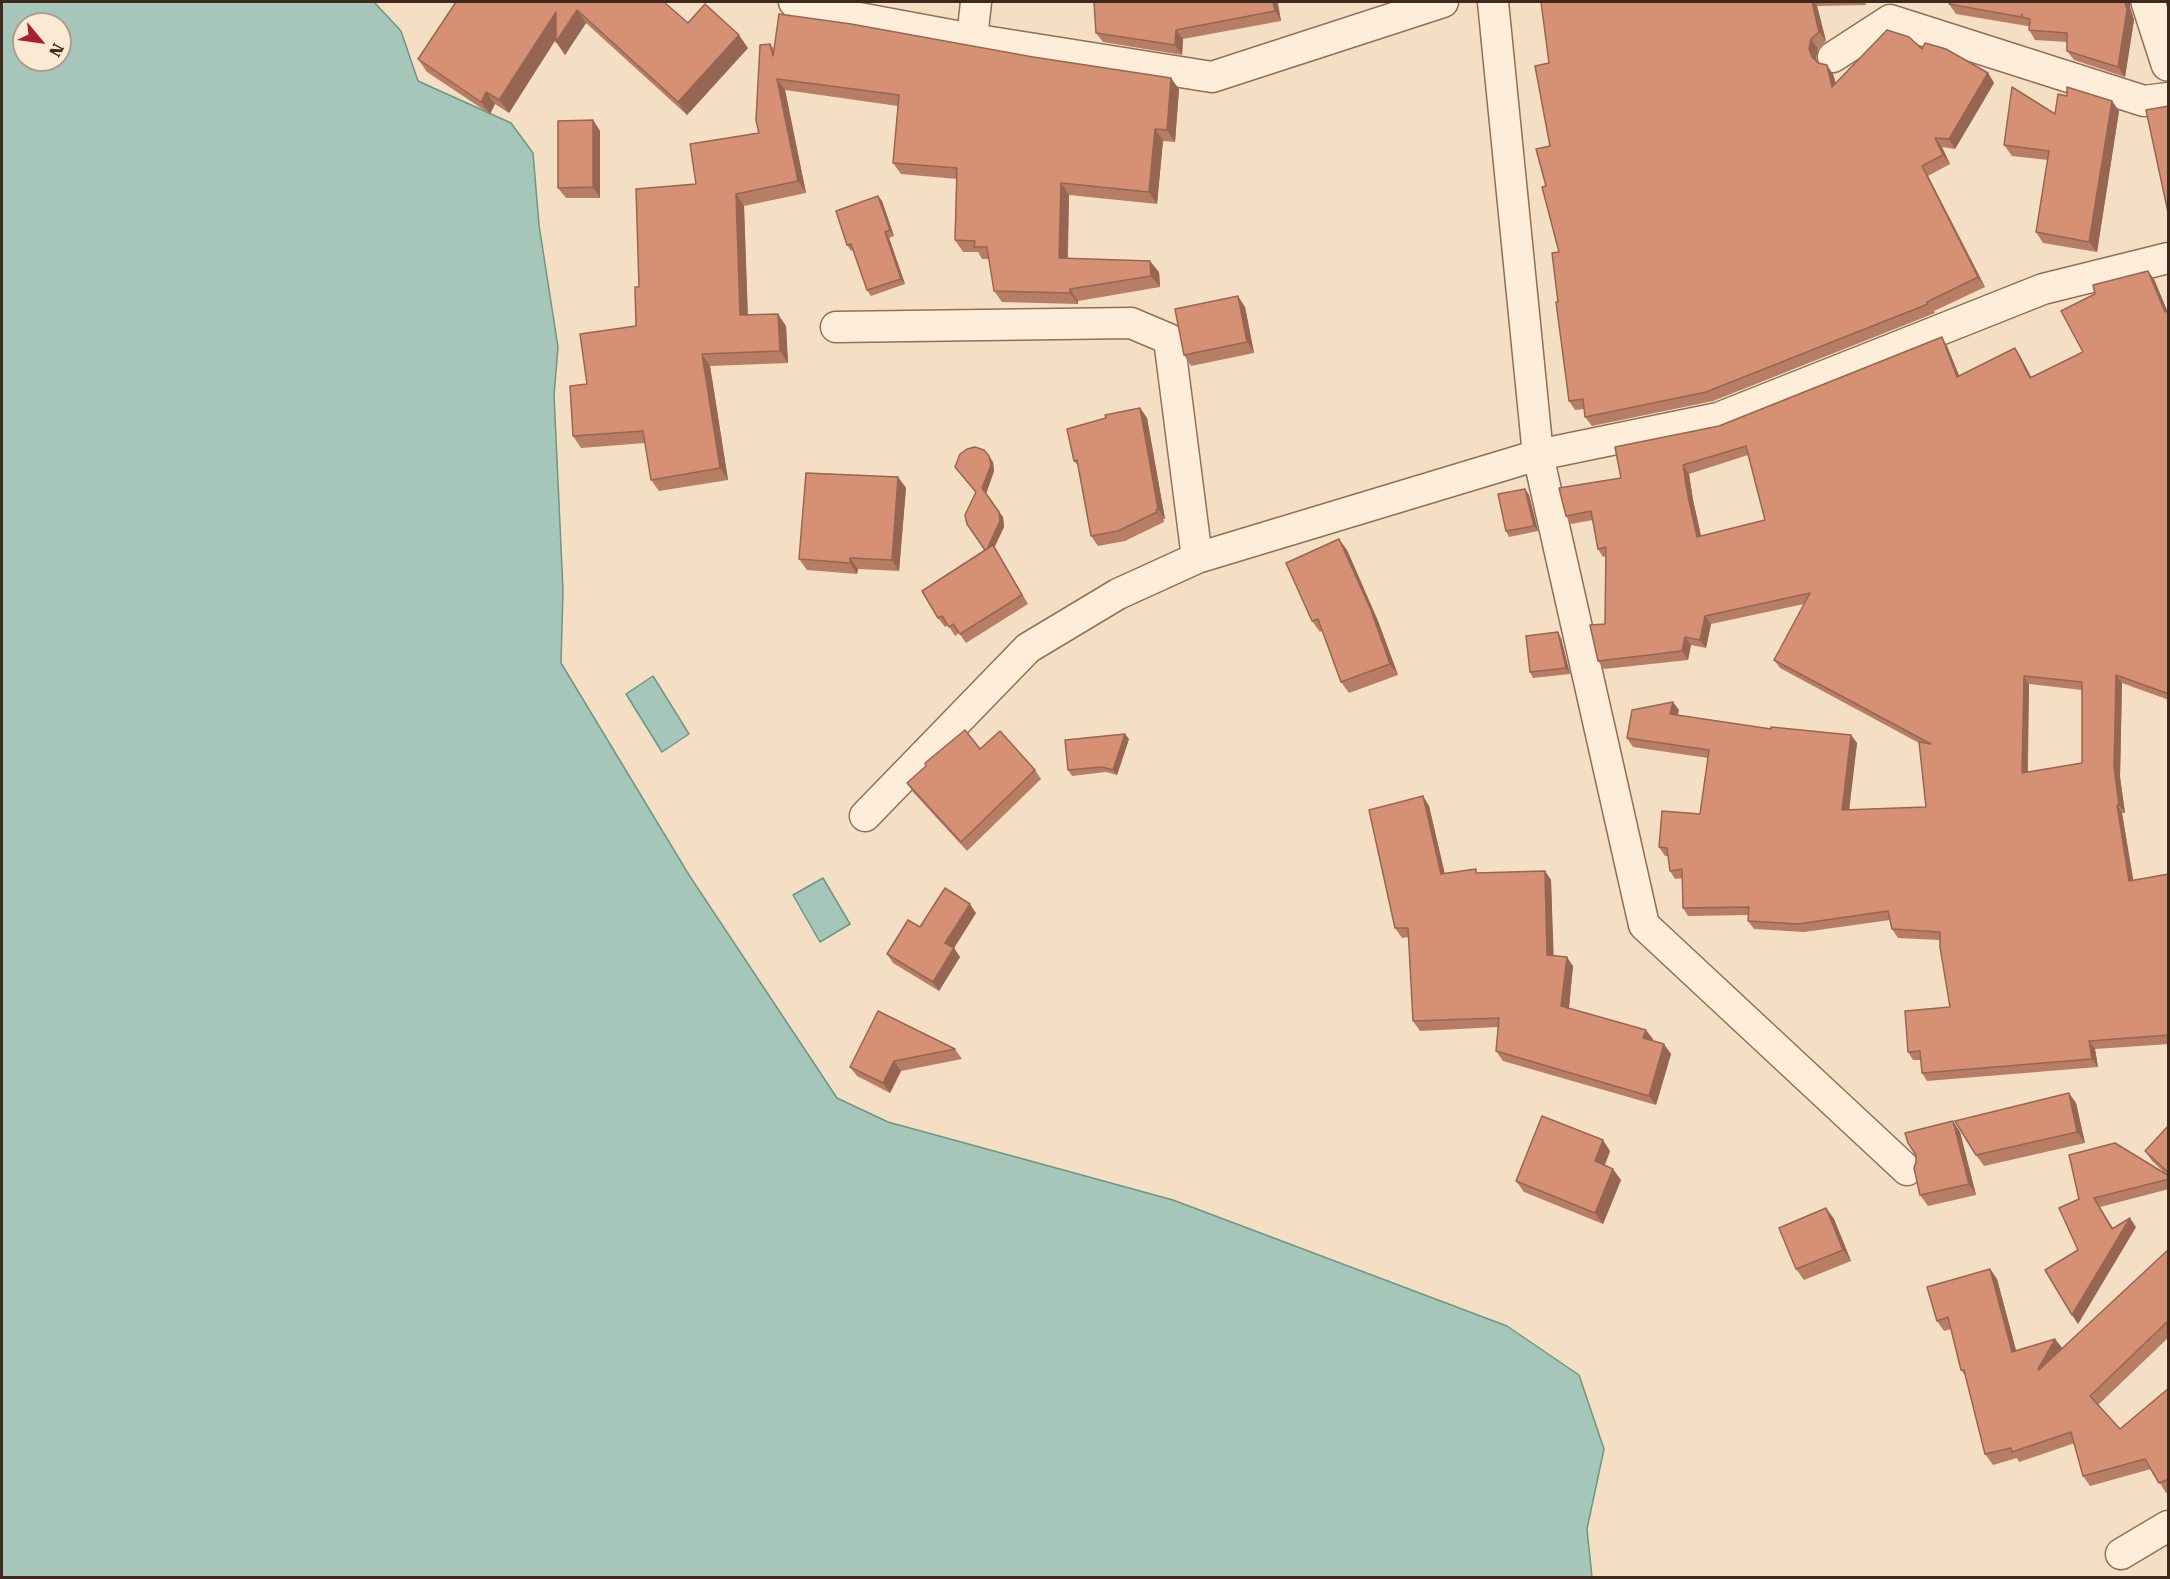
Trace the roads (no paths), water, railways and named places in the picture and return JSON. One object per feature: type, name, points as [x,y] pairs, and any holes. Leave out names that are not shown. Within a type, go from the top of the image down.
[{"type":"street","points":[[794,2],[800,7],[972,39],[1212,77],[1443,2]]},
{"type":"street","points":[[972,39],[976,2]]},
{"type":"street","points":[[1493,2],[1538,454],[1644,925],[1907,1170]]},
{"type":"street","points":[[2148,2],[2169,64]]},
{"type":"street","points":[[1833,57],[1890,20],[2144,101],[2169,98]]},
{"type":"street","points":[[865,816],[1028,648],[1118,594],[1197,558],[1538,454],[1719,418],[2043,289],[2169,258]]},
{"type":"street","points":[[836,327],[1131,323],[1169,339],[1197,558]]},
{"type":"street","points":[[2121,1554],[2169,1526]]}]
